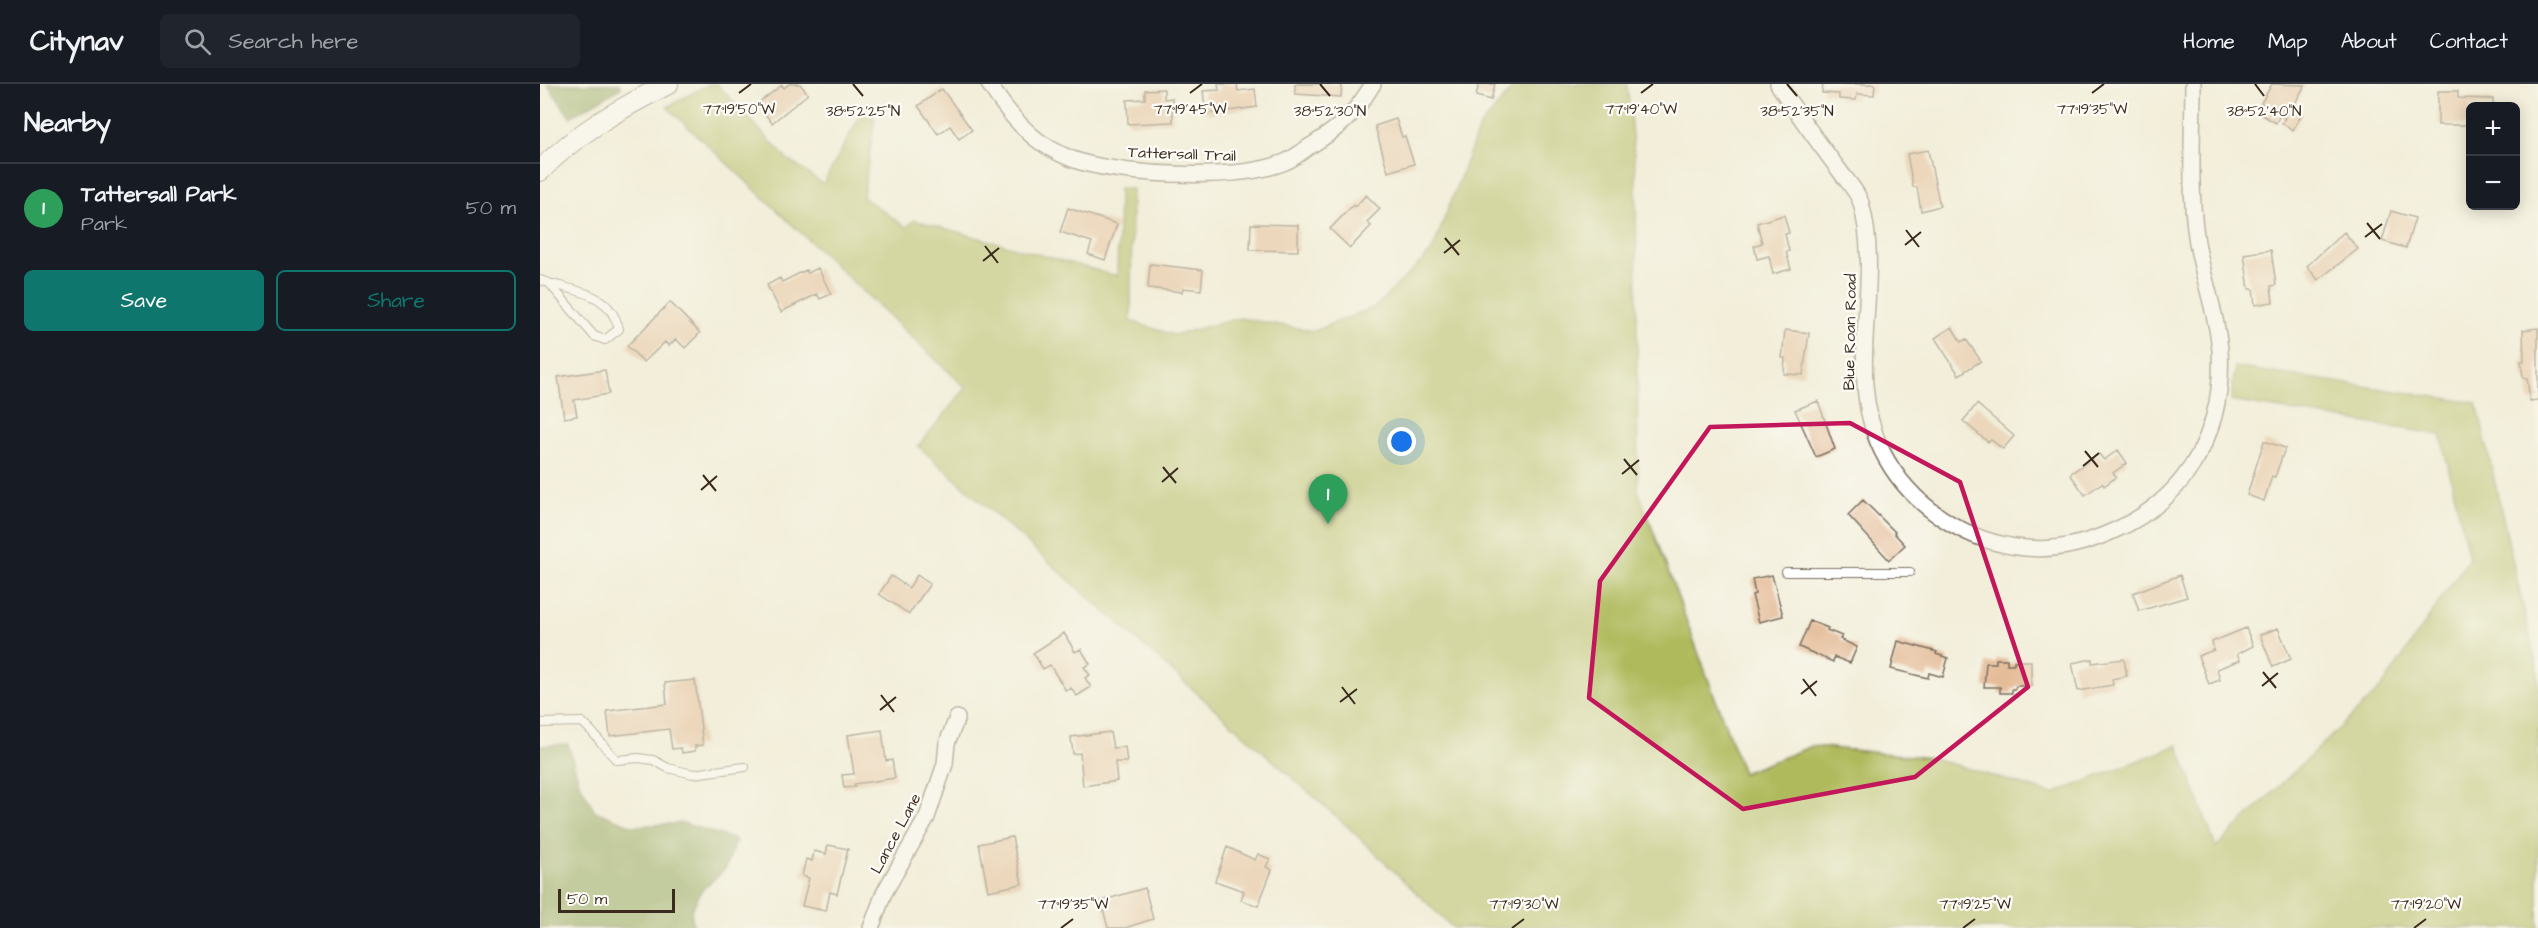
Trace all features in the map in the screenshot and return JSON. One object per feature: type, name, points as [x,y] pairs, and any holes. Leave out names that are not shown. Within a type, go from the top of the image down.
[{"type":"street","points":[[540,171],[562,148],[588,129],[668,84]]},
{"type":"street","name":"Tattersall Trail","points":[[989,84],[1026,131],[1041,143],[1066,156],[1081,162],[1118,170],[1213,174],[1252,172],[1289,160],[1344,123],[1372,84]]},
{"type":"street","name":"Blue Roan Road","points":[[1778,84],[1861,201],[1869,273],[1863,379],[1874,432],[1883,453],[1915,496],[1950,523],[1995,542],[2046,549],[2095,540],[2124,527],[2152,510],[2175,489],[2194,465],[2212,424],[2218,395],[2220,351],[2196,234],[2192,189],[2193,84]]},
{"type":"street","name":"Lance Lane","points":[[871,928],[884,892],[927,817],[945,764],[947,743],[957,718]]},
{"type":"lane","points":[[540,280],[598,298],[615,314],[619,329],[605,340],[594,336],[549,284]]},
{"type":"lane","points":[[1785,572],[1910,572]]},
{"type":"lane","points":[[540,723],[582,722],[595,733],[617,760],[638,758],[653,760],[668,768],[693,774],[745,767]]},
{"type":"highlighted area","points":[[1850,423],[1960,482],[2028,687],[1915,777],[1743,809],[1589,698],[1600,581],[1710,427]]},
{"type":"green space","points":[[547,84],[620,84],[621,88],[570,117]]},
{"type":"green space","points":[[709,84],[717,84],[787,159],[823,184],[864,109],[875,119],[863,197],[906,227],[915,220],[1117,276],[1119,188],[1132,189],[1131,321],[1174,335],[1240,318],[1314,331],[1375,307],[1432,251],[1479,128],[1516,84],[1627,84],[1636,175],[1638,490],[1743,773],[1812,746],[1932,758],[2053,794],[2178,745],[2216,847],[2382,687],[2469,558],[2441,435],[2231,401],[2235,367],[2477,403],[2538,673],[2538,928],[1453,928],[1348,827],[918,446],[966,388],[667,107]]},
{"type":"green space","points":[[568,744],[579,782],[595,811],[633,826],[683,823],[736,840],[726,868],[702,890],[691,911],[694,928],[540,928],[540,746]]},
{"type":"building","points":[[789,84],[800,84],[808,94],[772,123],[757,104],[782,85],[784,88]]},
{"type":"building","points":[[1218,84],[1237,84],[1238,91],[1255,89],[1257,107],[1206,114],[1203,91],[1219,90]]},
{"type":"building","points":[[1295,84],[1342,84],[1341,97],[1295,94]]},
{"type":"building","points":[[1479,84],[1495,84],[1491,100],[1476,96]]},
{"type":"building","points":[[1823,84],[1875,84],[1874,95],[1857,94],[1856,100],[1839,99],[1839,94],[1822,93]]},
{"type":"building","points":[[2272,84],[2305,85],[2292,109],[2302,114],[2293,130],[2282,123],[2285,118],[2280,115],[2276,123],[2262,115],[2266,106],[2261,103]]},
{"type":"building","points":[[942,89],[972,130],[959,139],[950,126],[938,134],[918,106]]},
{"type":"building","points":[[1164,89],[1164,99],[1172,98],[1173,122],[1128,124],[1127,100],[1145,99],[1145,90]]},
{"type":"building","points":[[2438,91],[2458,91],[2458,98],[2493,99],[2493,102],[2466,102],[2466,125],[2438,125]]},
{"type":"building","points":[[1396,119],[1402,137],[1405,136],[1414,164],[1388,172],[1375,126]]},
{"type":"building","points":[[1928,150],[1940,206],[1921,211],[1917,187],[1913,187],[1907,154]]},
{"type":"building","points":[[1366,195],[1380,209],[1367,222],[1371,226],[1350,248],[1330,229]]},
{"type":"building","points":[[1068,208],[1117,224],[1105,260],[1088,254],[1092,242],[1060,232]]},
{"type":"building","points":[[2391,211],[2415,218],[2406,248],[2382,241]]},
{"type":"building","points":[[1784,215],[1789,233],[1785,234],[1789,251],[1786,252],[1791,269],[1773,274],[1769,256],[1757,259],[1754,246],[1762,243],[1757,223]]},
{"type":"building","points":[[1251,224],[1298,225],[1298,251],[1250,250]]},
{"type":"building","points":[[2344,232],[2358,249],[2318,280],[2307,266]]},
{"type":"building","points":[[2271,250],[2276,285],[2271,286],[2273,302],[2255,305],[2253,289],[2249,289],[2244,254]]},
{"type":"building","points":[[1150,264],[1203,270],[1201,290],[1183,288],[1182,292],[1148,288]]},
{"type":"building","points":[[818,268],[831,294],[820,299],[817,294],[781,312],[767,285],[780,278],[782,282],[806,270],[808,273]]},
{"type":"building","points":[[670,302],[700,333],[685,348],[676,339],[669,346],[665,342],[644,362],[627,346]]},
{"type":"building","points":[[1952,327],[1961,342],[1966,339],[1981,361],[1959,375],[1935,338]]},
{"type":"building","points":[[2538,328],[2538,400],[2530,401],[2527,378],[2523,378],[2521,361],[2524,361],[2523,330]]},
{"type":"building","points":[[1785,330],[1809,333],[1803,375],[1784,374],[1785,358],[1782,358]]},
{"type":"building","points":[[605,370],[609,394],[574,400],[577,416],[564,418],[558,377]]},
{"type":"building","points":[[1818,401],[1835,449],[1816,457],[1795,410]]},
{"type":"building","points":[[1977,404],[2014,436],[2003,449],[1991,440],[1988,442],[1963,421]]},
{"type":"building","points":[[2264,441],[2285,448],[2264,501],[2247,495]]},
{"type":"building","points":[[2118,450],[2127,463],[2113,473],[2116,477],[2104,486],[2102,483],[2085,495],[2070,474],[2099,454],[2104,460]]},
{"type":"building","points":[[1863,500],[1905,545],[1889,560],[1848,515]]},
{"type":"building","points":[[917,575],[930,584],[909,614],[879,594],[891,576],[909,588]]},
{"type":"building","points":[[1772,575],[1783,616],[1759,622],[1752,595],[1755,594],[1752,579]]},
{"type":"building","points":[[2180,575],[2187,597],[2139,611],[2133,593]]},
{"type":"building","points":[[1810,621],[1828,628],[1827,630],[1842,636],[1840,639],[1857,647],[1850,663],[1834,657],[1833,662],[1799,647]]},
{"type":"building","points":[[2246,628],[2253,646],[2237,654],[2240,660],[2217,669],[2220,680],[2209,684],[2198,656],[2214,650],[2212,642]]},
{"type":"building","points":[[2278,628],[2291,659],[2273,667],[2260,635]]},
{"type":"building","points":[[1064,633],[1075,652],[1081,649],[1090,664],[1084,667],[1090,675],[1085,678],[1091,687],[1077,696],[1071,688],[1066,691],[1050,665],[1043,669],[1033,653]]},
{"type":"building","points":[[1898,641],[1937,652],[1936,654],[1948,658],[1943,677],[1929,673],[1928,678],[1891,669]]},
{"type":"building","points":[[1996,659],[2007,659],[2007,664],[2014,664],[2014,661],[2031,661],[2031,686],[2016,686],[2012,689],[2012,693],[2000,693],[2000,687],[1984,687],[1986,663],[1996,663]]},
{"type":"building","points":[[2092,659],[2092,663],[2124,659],[2127,676],[2112,679],[2113,685],[2078,691],[2072,663]]},
{"type":"building","points":[[695,680],[703,745],[695,746],[695,751],[682,753],[681,748],[672,749],[669,729],[610,736],[607,711],[667,704],[665,683]]},
{"type":"building","points":[[882,730],[886,761],[892,760],[895,778],[854,784],[855,787],[844,788],[842,775],[854,774],[848,735]]},
{"type":"building","points":[[1110,732],[1113,748],[1125,747],[1127,762],[1115,762],[1117,781],[1083,786],[1080,753],[1073,754],[1071,737]]},
{"type":"building","points":[[1012,837],[1022,884],[988,891],[979,844]]},
{"type":"building","points":[[828,845],[848,849],[837,894],[830,892],[826,911],[802,906],[809,878],[802,876],[806,859],[812,861],[814,851],[826,854]]},
{"type":"building","points":[[1227,847],[1255,860],[1258,854],[1270,859],[1266,867],[1272,870],[1258,906],[1241,900],[1244,891],[1215,881]]},
{"type":"building","points":[[1145,888],[1153,919],[1125,928],[1108,928],[1101,901]]},
{"type":"place","name":"Tattersall Park","points":[[1328,524]]}]
